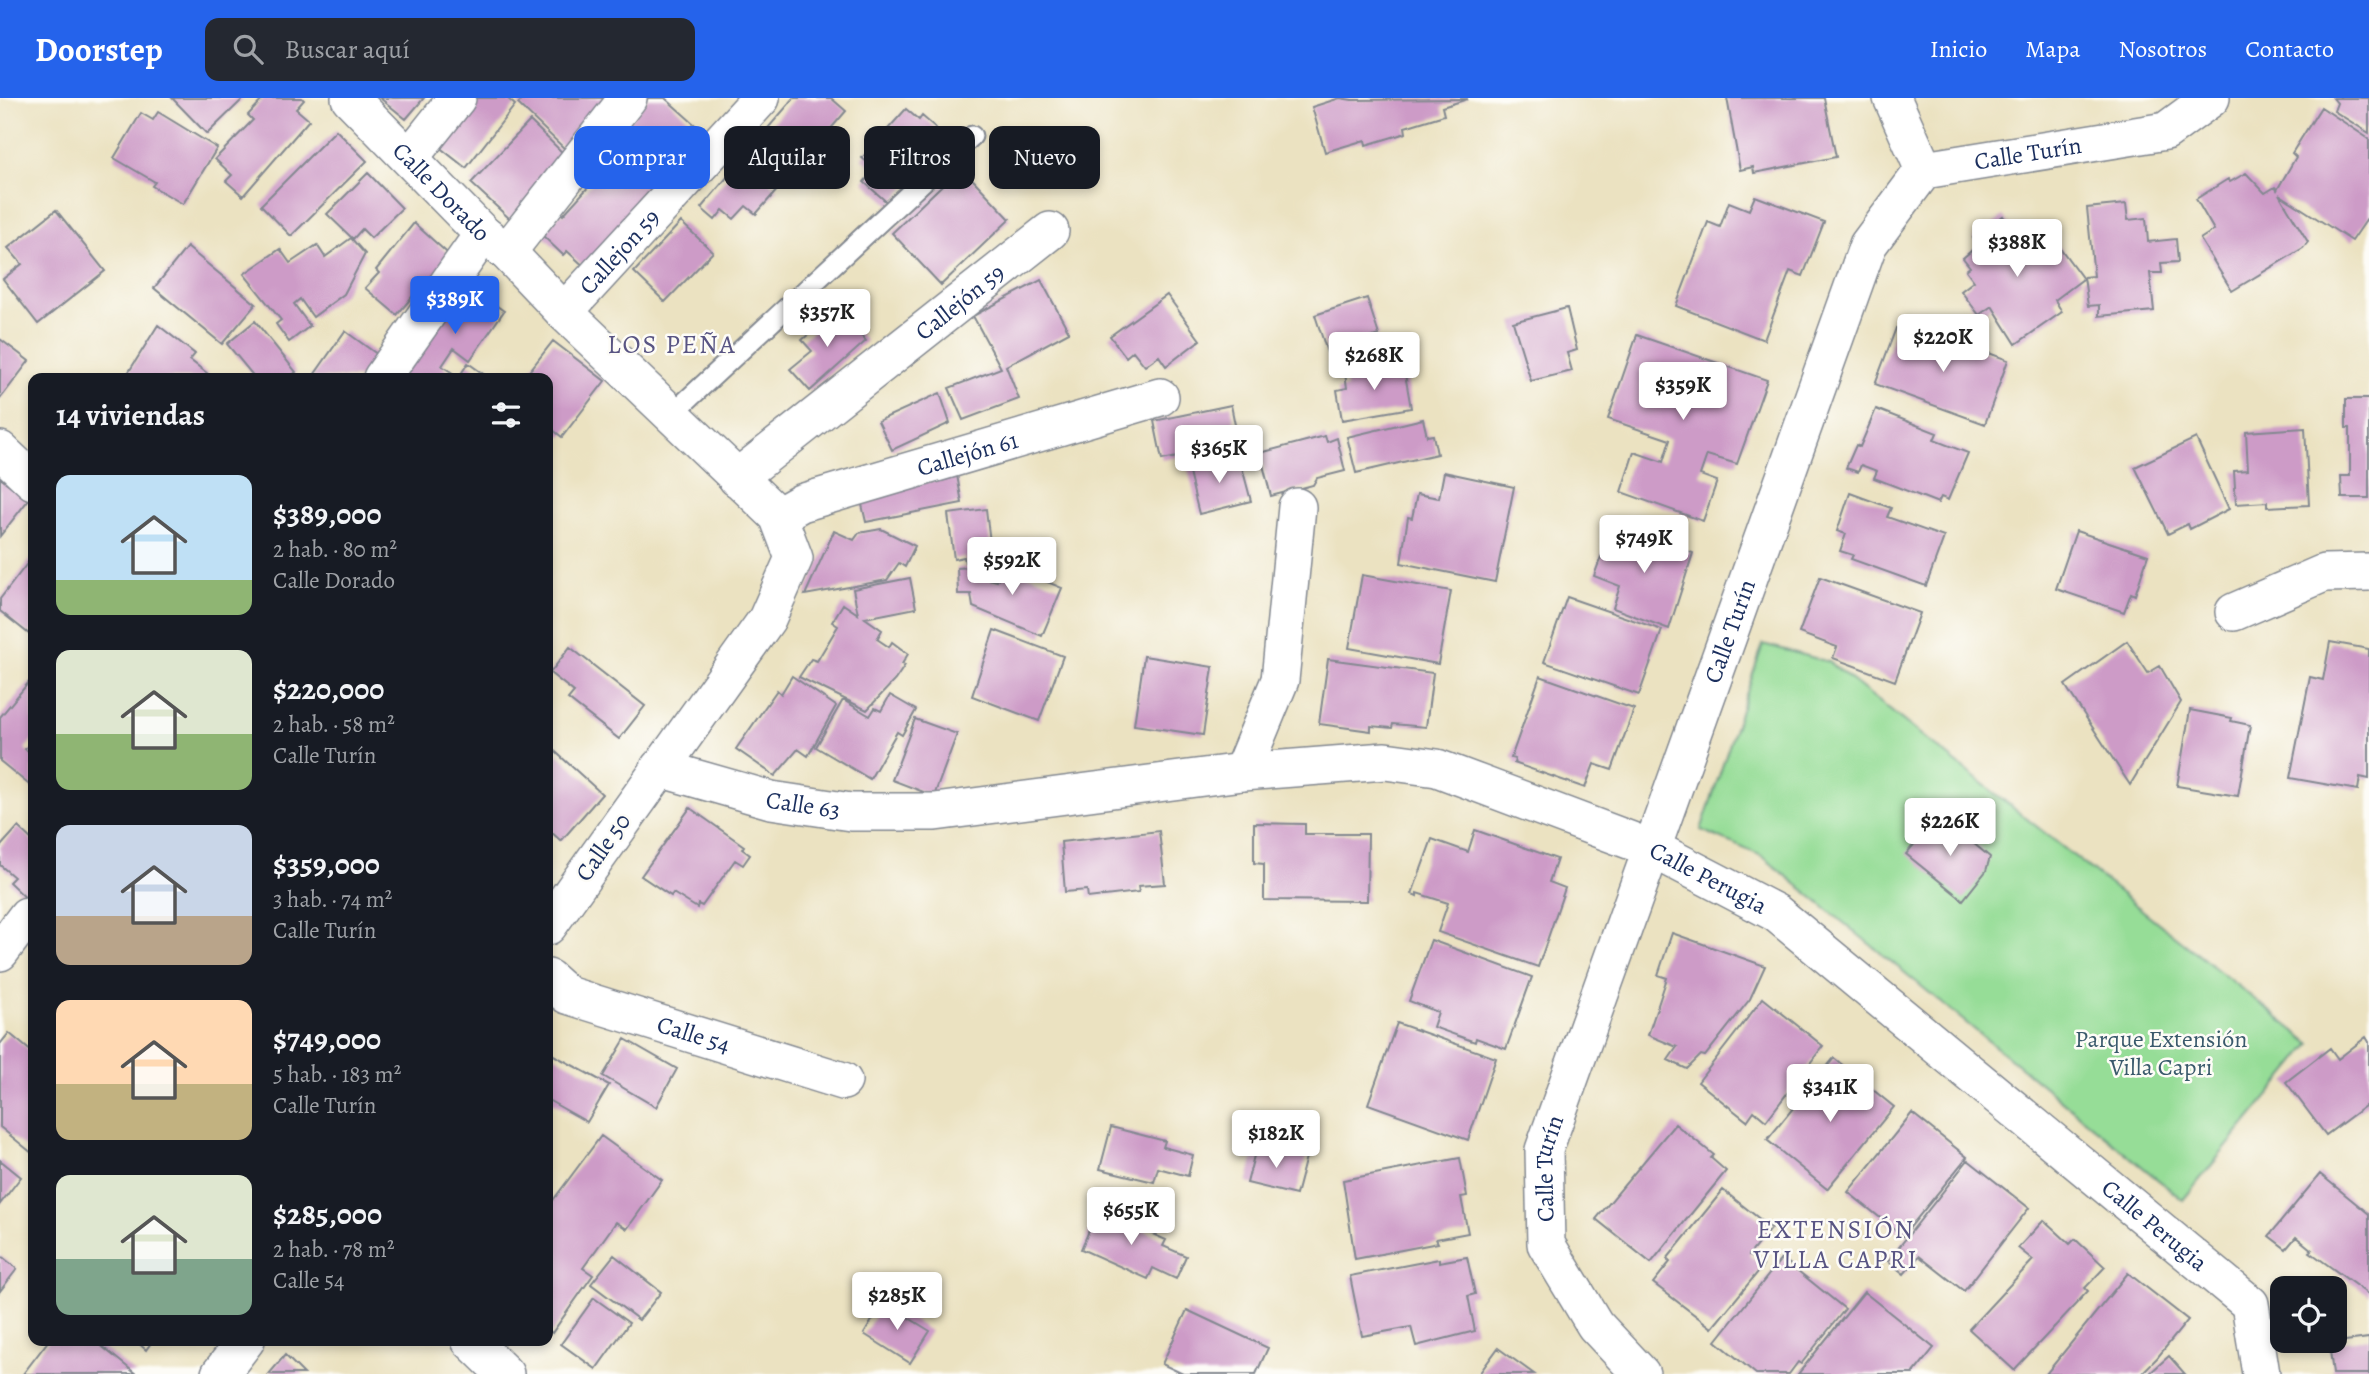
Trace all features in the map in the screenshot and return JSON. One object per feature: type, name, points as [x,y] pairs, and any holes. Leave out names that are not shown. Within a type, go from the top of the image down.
[{"type":"street","name":"Calle Dorado","points":[[350,98],[564,312],[626,368],[671,415],[778,516]]},
{"type":"street","points":[[410,157],[457,98]]},
{"type":"street","points":[[386,373],[495,243],[628,98]]},
{"type":"street","name":"Callejon 59","points":[[564,312],[761,98]]},
{"type":"street","points":[[1892,98],[1924,170]]},
{"type":"street","name":"Calle Turín","points":[[1641,1374],[1595,1325],[1546,1244],[1544,1150],[1868,245],[1924,170],[2166,131],[2211,98]]},
{"type":"street","name":"Callejón 59","points":[[737,478],[1050,231]]},
{"type":"street","name":"Callejón 61","points":[[778,516],[801,503],[1160,397]]},
{"type":"street","points":[[0,450],[28,476]]},
{"type":"street","points":[[1242,772],[1280,680],[1297,507]]},
{"type":"street","points":[[659,768],[767,619],[794,558],[778,516]]},
{"type":"street","points":[[2234,612],[2324,573],[2369,572]]},
{"type":"street","name":"Calle Perugia","points":[[1242,772],[1385,761],[1437,768],[1653,849],[1776,913],[2250,1304],[2261,1374]]},
{"type":"street","name":"Calle 63","points":[[659,768],[771,800],[851,812],[935,812],[1242,772]]},
{"type":"street","name":"Calle 50","points":[[553,919],[659,768]]},
{"type":"street","points":[[0,952],[27,916]]},
{"type":"street","name":"Calle 54","points":[[553,982],[567,995],[843,1081]]},
{"type":"street","points":[[220,1374],[241,1346]]},
{"type":"street","points":[[476,1346],[505,1374]]},
{"type":"lane","points":[[671,415],[915,189]]},
{"type":"green space","name":"Parque Extensión Villa Capri","points":[[1763,644],[1829,662],[2311,1044],[2183,1200],[1762,856],[1701,830]]},
{"type":"building","points":[[172,98],[244,98],[207,134]]},
{"type":"building","points":[[264,98],[302,98],[304,100],[296,109],[309,120],[243,196],[226,181],[232,175],[215,159],[253,120],[248,115]]},
{"type":"building","points":[[380,98],[424,98],[406,119]]},
{"type":"building","points":[[476,98],[507,98],[515,105],[466,168],[438,146]]},
{"type":"building","points":[[523,98],[609,98],[588,126],[574,126],[574,144],[568,152],[518,104]]},
{"type":"building","points":[[648,98],[665,98],[696,126],[625,126]]},
{"type":"building","points":[[794,98],[831,98],[846,111],[833,126],[770,126]]},
{"type":"building","points":[[1340,98],[1468,99],[1442,107],[1444,115],[1405,127],[1406,133],[1366,145],[1365,140],[1325,152],[1312,107]]},
{"type":"building","points":[[1727,98],[1824,98],[1836,157],[1754,173],[1753,167],[1740,170]]},
{"type":"building","points":[[2333,98],[2369,98],[2369,133],[2334,111],[2337,103]]},
{"type":"building","points":[[2321,107],[2369,139],[2369,216],[2352,241],[2279,194],[2308,242],[2303,248],[2232,291],[2200,239],[2214,230],[2196,199],[2228,179],[2230,182],[2246,173],[2265,193],[2275,187],[2277,190],[2296,157],[2292,153]]},
{"type":"building","points":[[906,109],[919,120],[922,116],[934,126],[891,126]]},
{"type":"building","points":[[158,112],[217,148],[183,204],[152,186],[155,182],[114,158],[141,113],[153,120]]},
{"type":"building","points":[[530,121],[568,158],[510,219],[471,183]]},
{"type":"building","points":[[336,130],[367,161],[291,236],[261,205]]},
{"type":"building","points":[[368,173],[402,208],[371,238],[362,229],[353,239],[327,214]]},
{"type":"building","points":[[724,181],[724,189],[778,189],[756,214],[746,206],[734,219],[723,210],[715,220],[701,208]]},
{"type":"building","points":[[975,182],[1010,219],[941,285],[892,233],[938,189],[975,189]]},
{"type":"building","points":[[587,189],[658,189],[586,268],[567,251],[563,255],[541,234],[561,213],[563,215]]},
{"type":"building","points":[[872,189],[904,189],[890,205]]},
{"type":"building","points":[[1755,196],[1824,222],[1803,276],[1790,271],[1764,340],[1676,306],[1708,222],[1720,227],[1729,202],[1749,210]]},
{"type":"building","points":[[2126,204],[2128,220],[2146,218],[2148,242],[2176,239],[2178,262],[2161,263],[2162,273],[2150,273],[2154,311],[2099,316],[2099,305],[2088,306],[2084,277],[2094,276],[2087,208]]},
{"type":"building","points":[[56,210],[105,271],[38,324],[3,279],[22,264],[8,248]]},
{"type":"building","points":[[2003,216],[2027,248],[2058,245],[2083,279],[2055,300],[2062,312],[2016,344],[1992,306],[1979,315],[1961,291],[1974,281],[1966,270],[1970,267],[1963,258],[1978,245],[1973,238]]},
{"type":"building","points":[[681,222],[713,252],[665,302],[634,272]]},
{"type":"building","points":[[414,223],[455,260],[432,295],[421,286],[397,315],[365,288],[379,273],[376,270]]},
{"type":"building","points":[[351,238],[365,254],[344,294],[313,317],[300,299],[294,304],[310,326],[289,342],[276,324],[281,320],[244,274],[280,249],[290,263],[317,245],[325,257]]},
{"type":"building","points":[[187,247],[256,304],[222,344],[154,288]]},
{"type":"building","points":[[1041,280],[1069,332],[1006,366],[1019,399],[963,420],[949,388],[1001,368],[973,316]]},
{"type":"building","points":[[463,282],[504,311],[470,360],[454,348],[442,366],[453,373],[402,373]]},
{"type":"building","points":[[1167,295],[1200,340],[1166,366],[1159,356],[1145,366],[1133,351],[1126,357],[1110,336]]},
{"type":"building","points":[[1367,298],[1379,335],[1327,352],[1315,315]]},
{"type":"building","points":[[1567,308],[1577,350],[1567,353],[1572,371],[1531,381],[1513,322]]},
{"type":"building","points":[[838,309],[866,341],[810,391],[790,369],[812,351],[802,340]]},
{"type":"building","points":[[255,321],[296,372],[251,373],[227,344]]},
{"type":"building","points":[[158,325],[195,354],[190,360],[207,373],[128,373]]},
{"type":"building","points":[[1896,328],[1945,346],[1948,338],[2008,360],[1985,424],[1875,384]]},
{"type":"building","points":[[345,331],[385,360],[376,373],[316,373]]},
{"type":"building","points":[[1637,335],[1767,380],[1737,464],[1707,455],[1700,475],[1717,481],[1703,521],[1621,492],[1634,452],[1663,462],[1670,440],[1608,419]]},
{"type":"building","points":[[0,339],[29,361],[0,399]]},
{"type":"building","points":[[553,341],[605,381],[562,437],[553,430],[553,373],[528,373]]},
{"type":"building","points":[[468,363],[482,373],[462,373]]},
{"type":"building","points":[[1403,363],[1411,408],[1342,420],[1337,390],[1347,388],[1345,373]]},
{"type":"building","points":[[940,393],[950,423],[892,450],[878,421]]},
{"type":"building","points":[[2346,399],[2369,399],[2369,498],[2342,498],[2341,476],[2350,476],[2350,428],[2346,428]]},
{"type":"building","points":[[1231,405],[1239,445],[1162,460],[1154,421]]},
{"type":"building","points":[[1876,409],[1937,433],[1934,440],[1968,453],[1948,500],[1941,497],[1938,503],[1874,478],[1877,471],[1861,465],[1858,472],[1846,468],[1856,445],[1860,447]]},
{"type":"building","points":[[1423,419],[1427,436],[1433,435],[1437,454],[1356,473],[1347,437]]},
{"type":"building","points":[[2305,428],[2309,505],[2267,507],[2267,502],[2236,504],[2234,471],[2248,470],[2246,432]]},
{"type":"building","points":[[1325,436],[1327,442],[1337,438],[1345,471],[1317,478],[1313,485],[1271,496],[1260,453]]},
{"type":"building","points":[[2196,438],[2229,509],[2190,529],[2188,524],[2168,534],[2135,467]]},
{"type":"building","points":[[1239,456],[1251,501],[1199,514],[1188,469]]},
{"type":"building","points":[[1444,472],[1514,487],[1495,582],[1401,563],[1408,517],[1412,518],[1417,494],[1439,498]]},
{"type":"building","points":[[957,475],[962,503],[866,522],[860,496]]},
{"type":"building","points":[[0,478],[28,500],[0,536]]},
{"type":"building","points":[[1850,493],[1891,508],[1887,517],[1944,537],[1926,586],[1851,559],[1853,555],[1840,551],[1846,534],[1837,531]]},
{"type":"building","points":[[986,509],[992,559],[965,562],[964,557],[954,559],[948,514]]},
{"type":"building","points":[[1613,524],[1693,553],[1669,629],[1613,608],[1620,586],[1594,576]]},
{"type":"building","points":[[881,529],[915,546],[905,567],[899,563],[887,580],[805,595],[834,531],[854,540],[859,533]]},
{"type":"building","points":[[2076,531],[2148,555],[2135,595],[2131,593],[2124,612],[2056,589]]},
{"type":"building","points":[[28,563],[28,633],[0,611],[0,599]]},
{"type":"building","points":[[1004,564],[1062,588],[1042,636],[973,607],[971,594],[958,594],[957,568],[971,567],[972,575],[997,581]]},
{"type":"building","points":[[1362,575],[1451,591],[1438,664],[1349,648]]},
{"type":"building","points":[[1820,577],[1920,613],[1895,681],[1833,658],[1837,647],[1799,633]]},
{"type":"building","points":[[910,578],[916,608],[865,618],[882,630],[877,639],[889,647],[892,642],[908,654],[902,664],[905,665],[895,680],[867,710],[799,677],[811,659],[817,661],[838,626],[832,622],[843,604],[858,614],[853,589]]},
{"type":"building","points":[[1567,597],[1662,630],[1639,695],[1544,662]]},
{"type":"building","points":[[994,630],[1063,656],[1039,721],[972,696]]},
{"type":"building","points":[[2127,641],[2148,673],[2160,666],[2181,702],[2130,785],[2065,685]]},
{"type":"building","points":[[2330,642],[2369,649],[2369,779],[2360,777],[2358,790],[2290,778],[2310,677],[2323,680]]},
{"type":"building","points":[[570,647],[645,706],[619,739],[568,699],[574,692],[553,675],[553,669]]},
{"type":"building","points":[[1144,656],[1213,667],[1203,735],[1134,725]]},
{"type":"building","points":[[1328,659],[1433,673],[1426,727],[1393,724],[1392,728],[1371,726],[1371,731],[1319,724]]},
{"type":"building","points":[[792,676],[836,706],[808,756],[798,749],[775,776],[736,749],[777,690],[781,694]]},
{"type":"building","points":[[1540,676],[1634,709],[1612,770],[1594,764],[1585,788],[1514,763],[1515,759],[1511,758]]},
{"type":"building","points":[[28,683],[28,745],[25,749],[28,751],[28,784],[0,761],[0,717]]},
{"type":"building","points":[[890,695],[916,710],[902,735],[897,732],[870,779],[816,747],[843,700],[870,716],[875,708],[881,711]]},
{"type":"building","points":[[2190,710],[2232,718],[2231,721],[2250,725],[2238,796],[2177,786]]},
{"type":"building","points":[[915,719],[957,734],[934,796],[892,780]]},
{"type":"building","points":[[553,750],[602,794],[561,841],[553,834]]},
{"type":"building","points":[[690,808],[744,846],[742,849],[750,855],[743,865],[735,860],[702,906],[698,904],[697,908],[673,893],[671,896],[641,876]]},
{"type":"building","points":[[1943,818],[1990,857],[1986,871],[1963,900],[1906,854],[1930,825]]},
{"type":"building","points":[[1254,823],[1305,824],[1305,834],[1368,834],[1367,901],[1264,900],[1264,864],[1254,863]]},
{"type":"building","points":[[18,827],[28,836],[28,900],[9,882],[14,877],[0,865],[0,847]]},
{"type":"building","points":[[1475,830],[1557,859],[1549,882],[1565,888],[1538,967],[1438,932],[1448,903],[1417,893],[1417,896],[1412,894],[1432,839],[1468,852]]},
{"type":"building","points":[[1159,831],[1165,884],[1138,886],[1139,892],[1088,898],[1087,890],[1065,892],[1061,842]]},
{"type":"building","points":[[1672,933],[1765,966],[1750,999],[1705,1056],[1701,1055],[1687,1069],[1668,1060],[1677,1047],[1648,1035],[1667,978],[1658,975]]},
{"type":"building","points":[[1431,940],[1532,977],[1506,1049],[1476,1038],[1475,1042],[1433,1027],[1438,1012],[1409,1001]]},
{"type":"building","points":[[1763,998],[1823,1046],[1766,1121],[1754,1111],[1747,1121],[1698,1082]]},
{"type":"building","points":[[1397,1023],[1496,1058],[1468,1140],[1368,1104]]},
{"type":"building","points":[[9,1033],[28,1049],[28,1150],[0,1127],[0,1044]]},
{"type":"building","points":[[2366,1037],[2369,1042],[2369,1103],[2326,1135],[2286,1082],[2330,1048],[2338,1059]]},
{"type":"building","points":[[625,1039],[677,1069],[656,1107],[603,1076]]},
{"type":"building","points":[[553,1055],[609,1085],[587,1122],[553,1103]]},
{"type":"building","points":[[1834,1058],[1894,1107],[1827,1189],[1767,1140]]},
{"type":"building","points":[[1912,1113],[1967,1157],[1903,1236],[1848,1192]]},
{"type":"building","points":[[1675,1124],[1714,1155],[1711,1158],[1726,1171],[1651,1263],[1596,1219]]},
{"type":"building","points":[[1111,1127],[1165,1141],[1163,1147],[1193,1155],[1188,1176],[1158,1168],[1154,1182],[1100,1169]]},
{"type":"building","points":[[601,1136],[662,1180],[627,1229],[616,1222],[583,1268],[593,1275],[553,1332],[553,1200]]},
{"type":"building","points":[[1257,1144],[1306,1157],[1296,1195],[1247,1183]]},
{"type":"building","points":[[1460,1158],[1467,1196],[1461,1197],[1468,1233],[1436,1239],[1438,1243],[1355,1259],[1343,1180]]},
{"type":"building","points":[[0,1160],[21,1177],[0,1204]]},
{"type":"building","points":[[1968,1160],[2029,1208],[1964,1291],[1919,1256],[1904,1274],[1888,1261]]},
{"type":"building","points":[[2320,1174],[2369,1214],[2369,1295],[2347,1279],[2347,1276],[2343,1276],[2310,1252],[2312,1250],[2296,1237],[2286,1249],[2269,1236]]},
{"type":"building","points":[[1723,1190],[1771,1228],[1749,1255],[1763,1266],[1712,1328],[1653,1283],[1670,1262],[1667,1259]]},
{"type":"building","points":[[1098,1210],[1166,1240],[1163,1246],[1186,1256],[1176,1279],[1153,1268],[1148,1279],[1081,1249]]},
{"type":"building","points":[[2044,1220],[2070,1244],[2075,1239],[2105,1267],[2085,1288],[2088,1291],[2014,1370],[1969,1329],[2033,1260],[2018,1248]]},
{"type":"building","points":[[0,1255],[17,1269],[0,1291]]},
{"type":"building","points":[[614,1255],[661,1292],[639,1320],[591,1284]]},
{"type":"building","points":[[1467,1257],[1475,1294],[1468,1296],[1475,1331],[1416,1346],[1411,1327],[1362,1336],[1350,1276],[1439,1259],[1439,1262]]},
{"type":"building","points":[[1782,1258],[1845,1309],[1801,1364],[1798,1362],[1789,1374],[1756,1374],[1716,1341]]},
{"type":"building","points":[[2128,1273],[2188,1320],[2141,1374],[2046,1374]]},
{"type":"building","points":[[1864,1292],[1934,1348],[1913,1374],[1798,1374]]},
{"type":"building","points":[[594,1298],[629,1323],[596,1369],[561,1344]]},
{"type":"building","points":[[883,1302],[930,1331],[910,1363],[864,1334]]},
{"type":"building","points":[[1187,1310],[1268,1348],[1256,1374],[1183,1374],[1162,1364]]},
{"type":"building","points":[[2369,1338],[2369,1374],[2333,1374],[2330,1353],[2347,1353],[2347,1341]]},
{"type":"building","points":[[44,1346],[101,1346],[136,1374],[23,1374]]},
{"type":"building","points":[[1498,1348],[1534,1374],[1479,1374]]},
{"type":"building","points":[[285,1355],[304,1374],[269,1374]]},
{"type":"building","points":[[2169,1356],[2185,1374],[2149,1374]]},
{"type":"district","name":"LOS PEÑA","points":[[672,344]]},
{"type":"district","name":"EXTENSIÓN VILLA CAPRI","points":[[1836,1244]]}]
